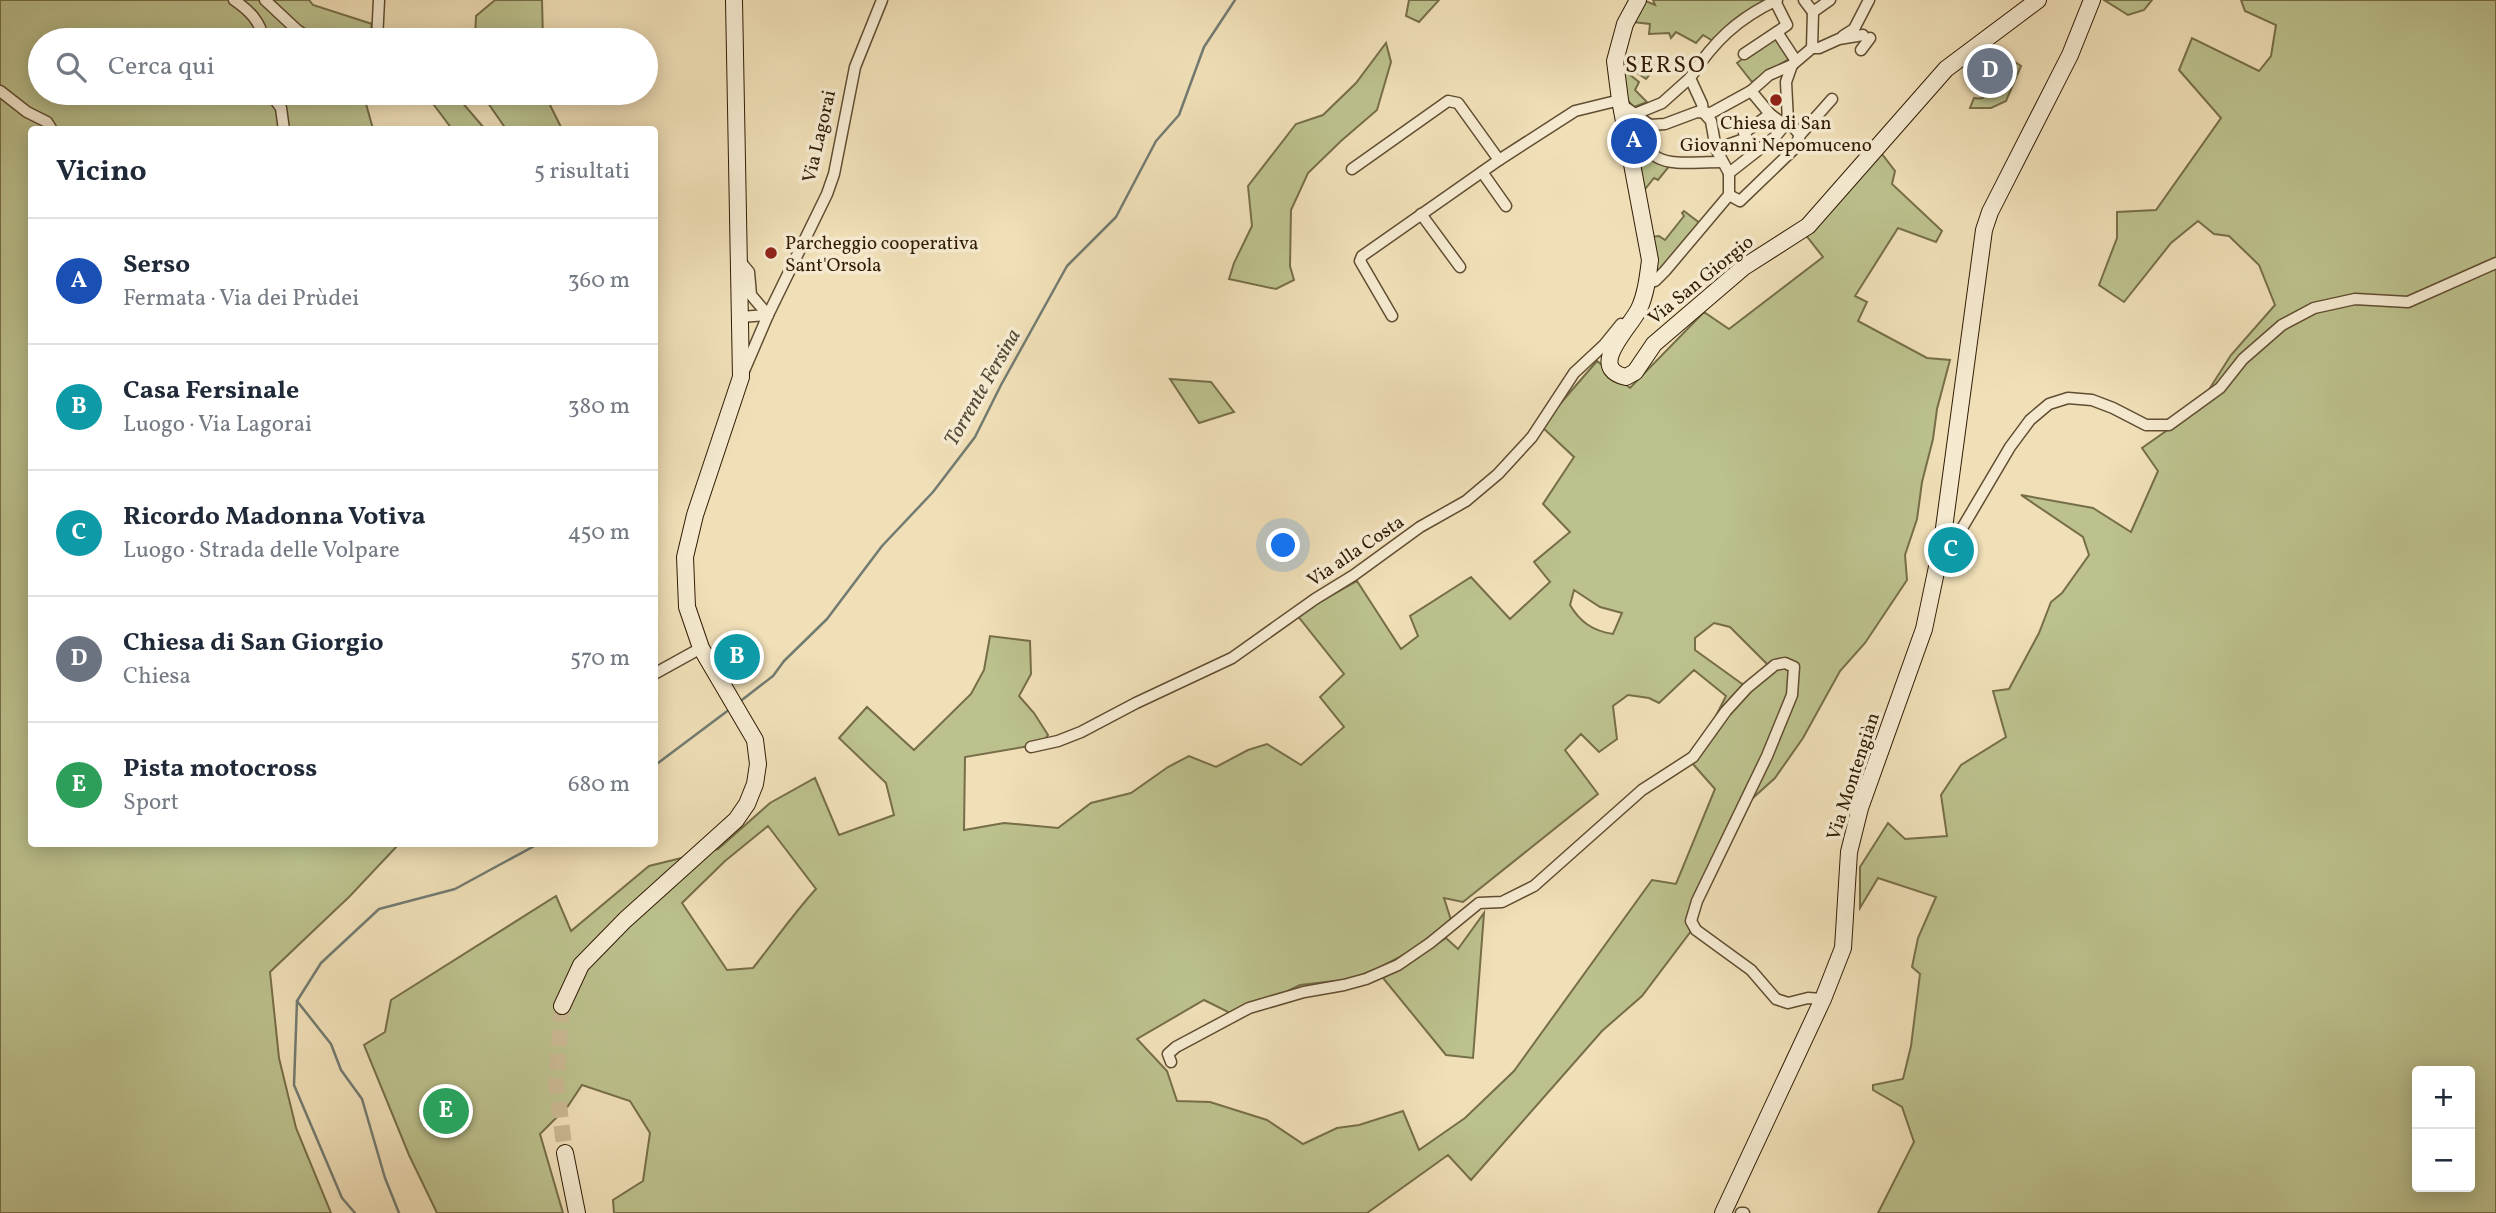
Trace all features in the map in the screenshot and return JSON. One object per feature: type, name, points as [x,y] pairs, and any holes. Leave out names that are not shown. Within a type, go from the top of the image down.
[{"type":"street","points":[[234,0],[248,10],[261,28]]},
{"type":"street","points":[[265,0],[295,28]]},
{"type":"street","points":[[378,28],[379,0]]},
{"type":"street","name":"Via Lagorai","points":[[734,0],[741,377]]},
{"type":"street","name":"Via Lagorai","points":[[562,1006],[581,965],[625,920],[736,820],[747,804],[755,784],[758,764],[752,733],[701,648],[687,607],[685,557],[695,515],[741,377],[827,194],[834,174],[855,67],[882,0]]},
{"type":"street","name":"Via San Giorgio","points":[[1638,0],[1625,24],[1616,55],[1650,261],[1639,308],[1609,356],[1609,366],[1616,375],[1626,377],[1635,372],[1654,344],[1734,275],[1808,226],[1945,69],[2038,0]]},
{"type":"street","points":[[1392,316],[1360,261],[1363,256],[1499,160],[1575,111],[1662,103],[1690,78],[1707,52],[1743,18],[1776,0],[1787,25],[1744,54]]},
{"type":"street","points":[[1804,0],[1816,10]]},
{"type":"street","points":[[1812,48],[1816,10],[1830,0]]},
{"type":"street","points":[[1625,106],[1650,125],[1665,124],[1697,112],[1711,113],[1751,91],[1769,75],[1794,63],[1812,48],[1819,48],[1854,29],[1869,0]]},
{"type":"street","name":"Via Montengiàn","points":[[1723,1213],[1823,999],[1843,948],[1849,852],[1854,830],[1924,629],[1942,543],[1984,230],[1990,212],[2070,55],[2092,0]]},
{"type":"street","points":[[1777,32],[1794,63]]},
{"type":"street","points":[[1839,38],[1866,37],[1861,50]]},
{"type":"street","points":[[1729,173],[1775,137],[1786,123],[1786,82],[1794,63]]},
{"type":"street","points":[[1647,282],[1655,281],[1665,271],[1729,195],[1729,173],[1716,149],[1711,121],[1703,112],[1690,78]]},
{"type":"street","points":[[0,91],[50,126]]},
{"type":"street","points":[[1751,91],[1770,114],[1800,135]]},
{"type":"street","points":[[1729,195],[1740,201],[1794,149],[1800,135],[1832,99]]},
{"type":"street","points":[[1352,169],[1448,101],[1458,103],[1499,160]]},
{"type":"street","points":[[279,105],[283,126]]},
{"type":"street","points":[[1625,106],[1639,138],[1649,152],[1666,162],[1722,162]]},
{"type":"street","points":[[1716,149],[1747,138],[1744,133],[1770,114]]},
{"type":"street","points":[[1482,172],[1506,206]]},
{"type":"street","points":[[1421,214],[1460,267]]},
{"type":"street","name":"Via Lagorai","points":[[739,260],[749,272],[751,295],[768,315]]},
{"type":"street","points":[[1942,543],[1952,539],[1961,530],[2010,447],[2030,420],[2049,404],[2068,398],[2092,401],[2113,408],[2146,425],[2169,425],[2220,388],[2243,359],[2282,325],[2314,308],[2354,299],[2408,302],[2496,263]]},
{"type":"street","name":"Via alla Costa","points":[[1031,747],[1081,732],[1232,658],[1420,527],[1466,501],[1498,474],[1532,437],[1574,373],[1604,345],[1633,307],[1639,308]]},
{"type":"street","points":[[740,317],[768,315]]},
{"type":"street","points":[[658,672],[701,648]]},
{"type":"street","points":[[1171,1062],[1168,1054],[1176,1047],[1249,1008],[1304,992],[1366,979],[1398,965],[1479,903],[1502,902],[1534,886],[1642,790],[1693,757],[1726,711],[1747,688],[1775,665],[1785,663],[1794,667],[1792,695],[1767,756],[1697,901],[1691,921],[1696,930],[1751,970],[1776,999],[1788,1003],[1808,998],[1823,999]]},
{"type":"street","points":[[565,1153],[577,1213]]},
{"type":"green space","points":[[0,0],[309,0],[313,5],[372,24],[371,28],[28,28],[28,105],[366,105],[372,126],[28,126],[28,847],[396,847],[350,896],[270,972],[279,1058],[296,1128],[331,1213],[0,1213]]},
{"type":"green space","points":[[495,0],[542,0],[543,28],[476,28],[476,16]]},
{"type":"green space","points":[[1409,0],[1439,0],[1419,22],[1406,16]]},
{"type":"green space","points":[[1643,0],[1655,5],[1653,0],[1771,0],[1713,41],[1703,35],[1696,43],[1676,32],[1671,38],[1669,33],[1649,34],[1650,24],[1632,22]]},
{"type":"green space","points":[[2104,0],[2152,0],[2144,10],[2128,15]]},
{"type":"green space","points":[[2241,0],[2496,0],[2496,1213],[1878,1213],[1914,1142],[1902,1107],[1873,1090],[1873,1085],[1903,1079],[1911,1046],[1920,974],[1912,967],[1918,938],[1936,897],[1878,878],[1860,908],[1860,867],[1888,823],[1905,839],[1947,836],[1941,795],[1961,765],[2006,737],[1993,691],[2009,689],[2039,633],[2051,602],[2062,593],[2089,555],[2083,537],[2021,495],[2093,508],[2131,532],[2158,471],[2142,448],[2196,410],[2231,355],[2275,305],[2259,265],[2229,236],[2214,234],[2198,221],[2171,243],[2124,302],[2099,285],[2117,238],[2117,212],[2156,210],[2221,118],[2179,70],[2192,38],[2259,71],[2271,56],[2276,25],[2245,11]]},
{"type":"green space","points":[[1775,35],[1792,57],[1752,82],[1737,63]]},
{"type":"green space","points":[[1386,43],[1391,62],[1377,110],[1308,173],[1291,210],[1290,266],[1294,280],[1276,289],[1229,279],[1252,226],[1248,186],[1296,124],[1323,115],[1356,83]]},
{"type":"green space","points":[[2005,55],[2021,66],[2006,101],[1991,108],[1970,108],[1974,98],[1988,96],[1996,85]]},
{"type":"green space","points":[[1621,58],[1649,60],[1655,68],[1646,79],[1621,62]]},
{"type":"green space","points":[[1620,67],[1639,82],[1635,90],[1647,102],[1634,107],[1624,97]]},
{"type":"green space","points":[[434,105],[464,105],[482,126],[450,126]]},
{"type":"green space","points":[[489,105],[550,105],[560,126],[504,126]]},
{"type":"green space","points":[[1643,148],[1671,164],[1658,180],[1654,178],[1642,193],[1635,151]]},
{"type":"green space","points":[[1882,154],[1895,171],[1892,184],[1942,231],[1936,242],[1898,228],[1855,296],[1867,302],[1858,321],[1927,358],[1950,360],[1937,409],[1917,519],[1905,555],[1907,580],[1865,643],[1840,671],[1803,738],[1775,778],[1743,807],[1697,889],[1691,931],[1642,996],[1602,1031],[1471,1180],[1448,1155],[1367,1213],[614,1213],[613,1200],[643,1181],[650,1133],[630,1101],[582,1085],[568,1106],[540,1134],[563,1213],[437,1213],[409,1155],[364,1045],[385,1032],[391,1000],[556,896],[571,931],[649,866],[718,849],[770,803],[815,778],[839,835],[894,815],[886,783],[839,738],[867,707],[914,750],[971,694],[984,670],[990,636],[1030,641],[1031,674],[1019,696],[1048,735],[1041,744],[965,757],[964,830],[1004,823],[1058,828],[1091,803],[1131,793],[1189,756],[1216,767],[1248,750],[1267,744],[1301,765],[1344,727],[1320,697],[1344,674],[1297,615],[1357,581],[1401,649],[1418,636],[1410,616],[1471,577],[1510,619],[1550,582],[1534,562],[1570,532],[1543,504],[1574,457],[1541,426],[1597,361],[1630,388],[1704,312],[1729,329],[1823,257],[1805,234]],"holes":[[[1574,590],[1600,607],[1622,613],[1613,634],[1588,625],[1570,605]],[[1714,623],[1730,627],[1770,667],[1745,686],[1695,650],[1695,638]],[[1694,670],[1726,696],[1692,763],[1715,789],[1676,884],[1652,880],[1514,1071],[1465,1118],[1419,1150],[1403,1111],[1359,1125],[1337,1128],[1303,1144],[1267,1120],[1210,1102],[1177,1101],[1167,1071],[1137,1039],[1204,1000],[1236,1016],[1300,985],[1352,979],[1411,951],[1451,920],[1444,898],[1463,902],[1598,794],[1565,750],[1581,734],[1599,752],[1617,739],[1613,706],[1628,695],[1649,698],[1659,703]],[[768,826],[816,889],[753,968],[727,970],[682,903],[725,861]]]},
{"type":"green space","points":[[1684,211],[1701,224],[1655,278],[1651,237],[1659,236],[1665,240],[1684,216]]},
{"type":"green space","points":[[1170,379],[1211,382],[1234,412],[1199,423]]},
{"type":"green space","points":[[1484,913],[1473,1058],[1446,1055],[1383,978],[1446,938],[1458,949]]},
{"type":"waterway","name":"Torrente Fersina","points":[[738,703],[773,676],[784,661],[827,619],[882,546],[933,492],[975,437],[1067,266],[1116,217],[1156,141],[1179,115],[1204,47],[1235,0]]},
{"type":"waterway","name":"Torrente Fersina","points":[[658,763],[730,709]]},
{"type":"waterway","name":"Torrente Fersina","points":[[355,1213],[342,1198],[294,1085],[297,1001],[321,963],[379,909],[455,889],[532,847]]},
{"type":"waterway","points":[[297,1001],[331,1044],[341,1070],[362,1099],[385,1178],[399,1213]]},
{"type":"tunnel","points":[[562,1006],[556,1081],[565,1153]]},
{"type":"place","name":"Chiesa di San Giorgio","points":[[1990,71]]},
{"type":"place","name":"Chiesa di San Giovanni Nepomuceno","points":[[1776,100]]},
{"type":"place","name":"Serso","points":[[1634,141]]},
{"type":"place","name":"Parcheggio cooperativa Sant'Orsola","points":[[771,253]]},
{"type":"place","name":"Ricordo Madonna Votiva","points":[[1951,550]]},
{"type":"place","name":"Casa Fersinale","points":[[737,657]]},
{"type":"place","name":"Pista motocross","points":[[446,1111]]},
{"type":"district","name":"SERSO","points":[[1666,64]]}]
